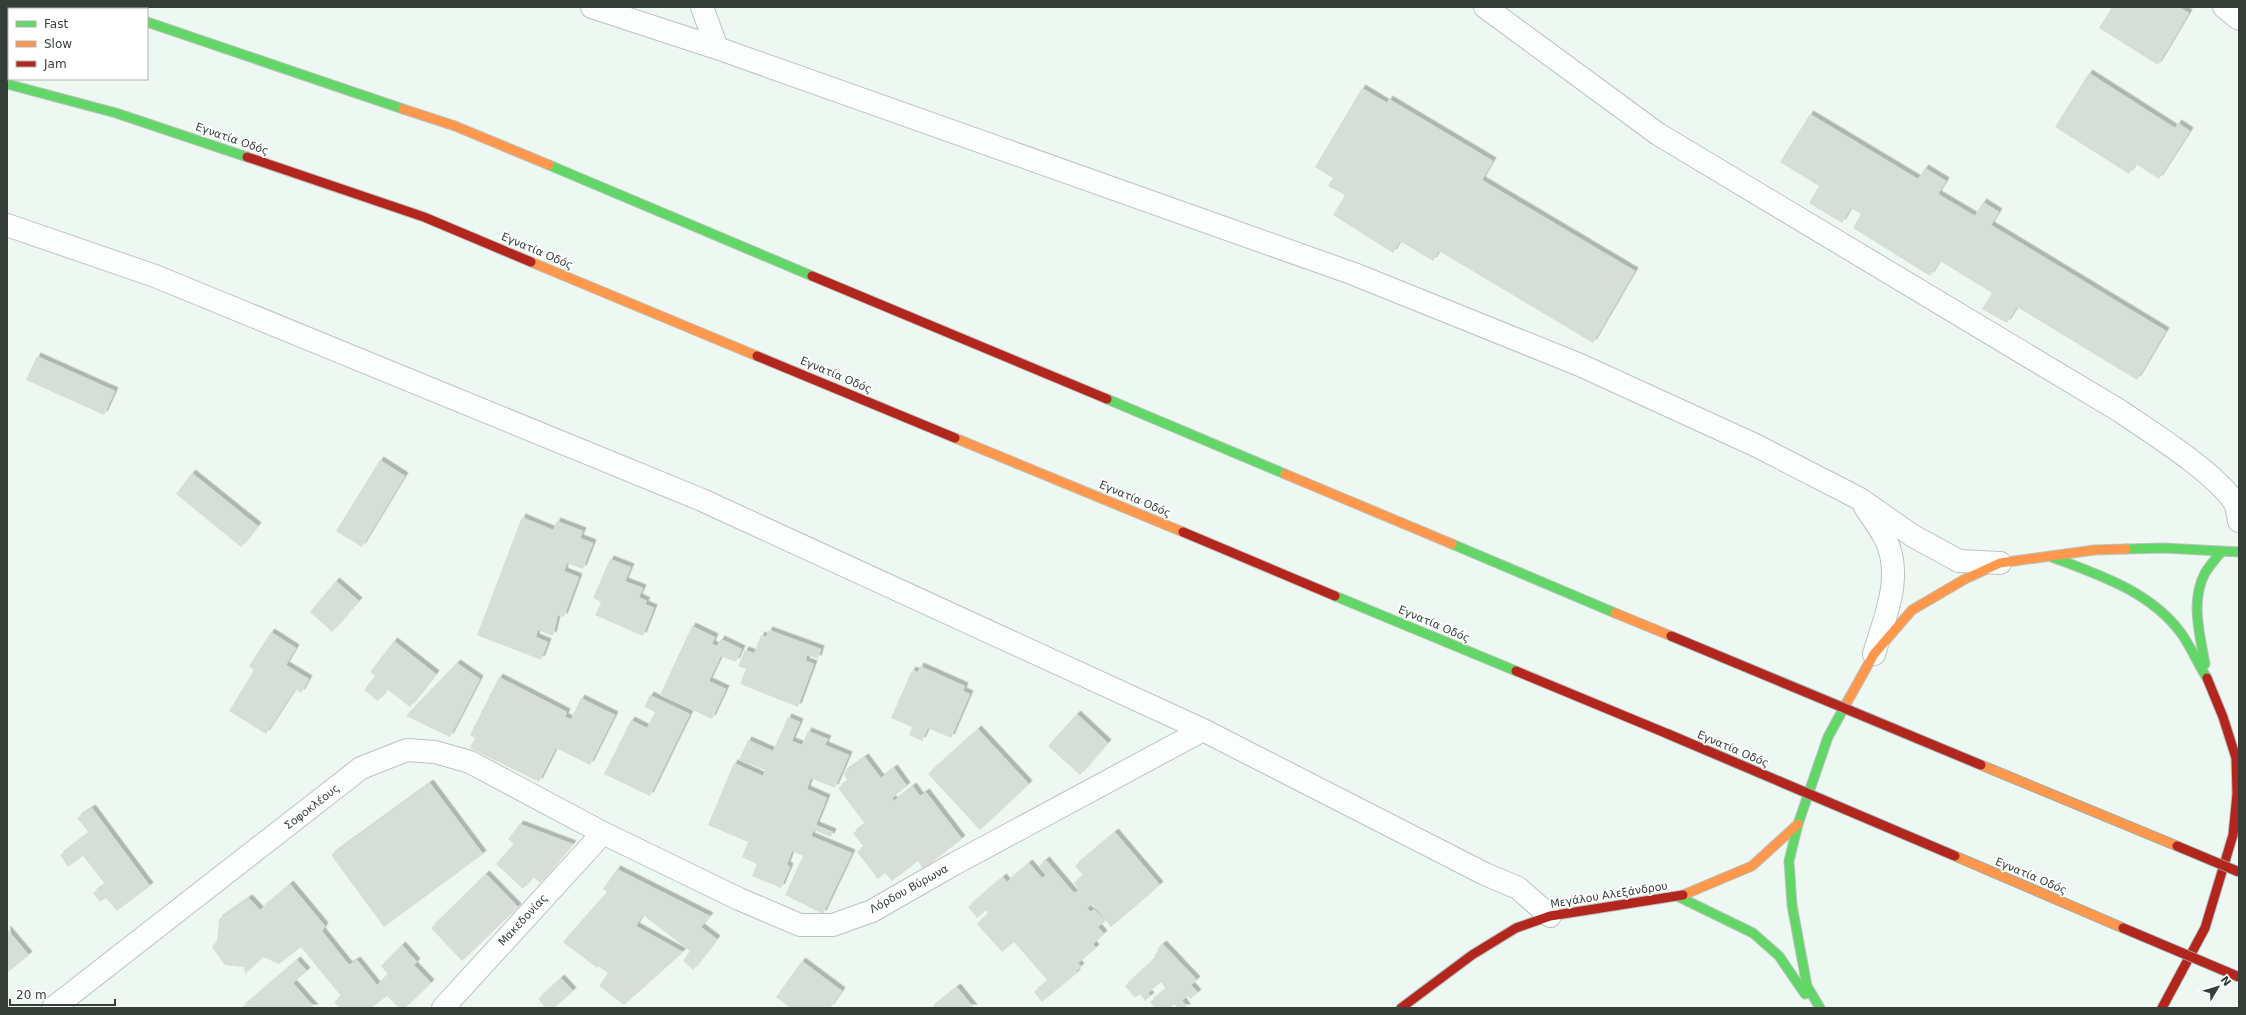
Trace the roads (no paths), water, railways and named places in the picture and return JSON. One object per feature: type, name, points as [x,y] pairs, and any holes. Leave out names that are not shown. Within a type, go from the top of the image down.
[{"type":"main road","points":[[148,22],[455,126],[1670,636],[2239,872]]},
{"type":"main road","name":"Εγνατία Οδός","points":[[7,84],[116,113],[424,217],[1668,734],[2239,977]]},
{"type":"main road","points":[[1820,1008],[1807,986],[1792,905],[1789,861],[1798,824],[1828,737],[1874,654],[1912,610],[1965,579],[2000,563],[2049,556],[2119,549],[2164,548],[2239,552]]},
{"type":"main road","points":[[2209,682],[2198,625],[2197,593],[2204,575],[2222,551]]},
{"type":"main road","points":[[2049,556],[2112,580],[2148,600],[2181,633],[2209,682],[2223,717],[2236,758],[2237,794],[2233,835],[2205,928],[2162,1008]]},
{"type":"main road","name":"Μεγάλου Αλεξάνδρου","points":[[1401,1008],[1472,955],[1516,928],[1550,916],[1679,897],[1752,866],[1798,824]]},
{"type":"main road","name":"Μεγάλου Αλεξάνδρου","points":[[1679,897],[1753,934],[1779,956],[1815,1008]]},
{"type":"street","points":[[592,7],[717,48],[1354,274],[1580,366],[1755,444],[1860,499],[1913,536],[1959,561],[2000,563]]},
{"type":"street","points":[[702,7],[717,48]]},
{"type":"street","points":[[1485,7],[1658,134],[2120,411],[2180,454],[2216,483],[2235,504],[2239,521]]},
{"type":"street","points":[[2224,7],[2239,20]]},
{"type":"street","points":[[7,225],[155,276],[702,500],[1202,730],[1485,874],[1518,888],[1550,916]]},
{"type":"street","points":[[1860,499],[1885,539],[1893,567],[1892,594],[1874,654]]},
{"type":"street","name":"Λόρδου Βύρωνα","points":[[604,833],[739,899],[800,925],[833,925],[872,911],[954,864],[1202,730]]},
{"type":"street","name":"Σοφοκλέους","points":[[53,1008],[361,768],[407,750],[435,752],[470,762],[604,833]]},
{"type":"street","name":"Μακεδονίας","points":[[443,1008],[604,833]]}]
